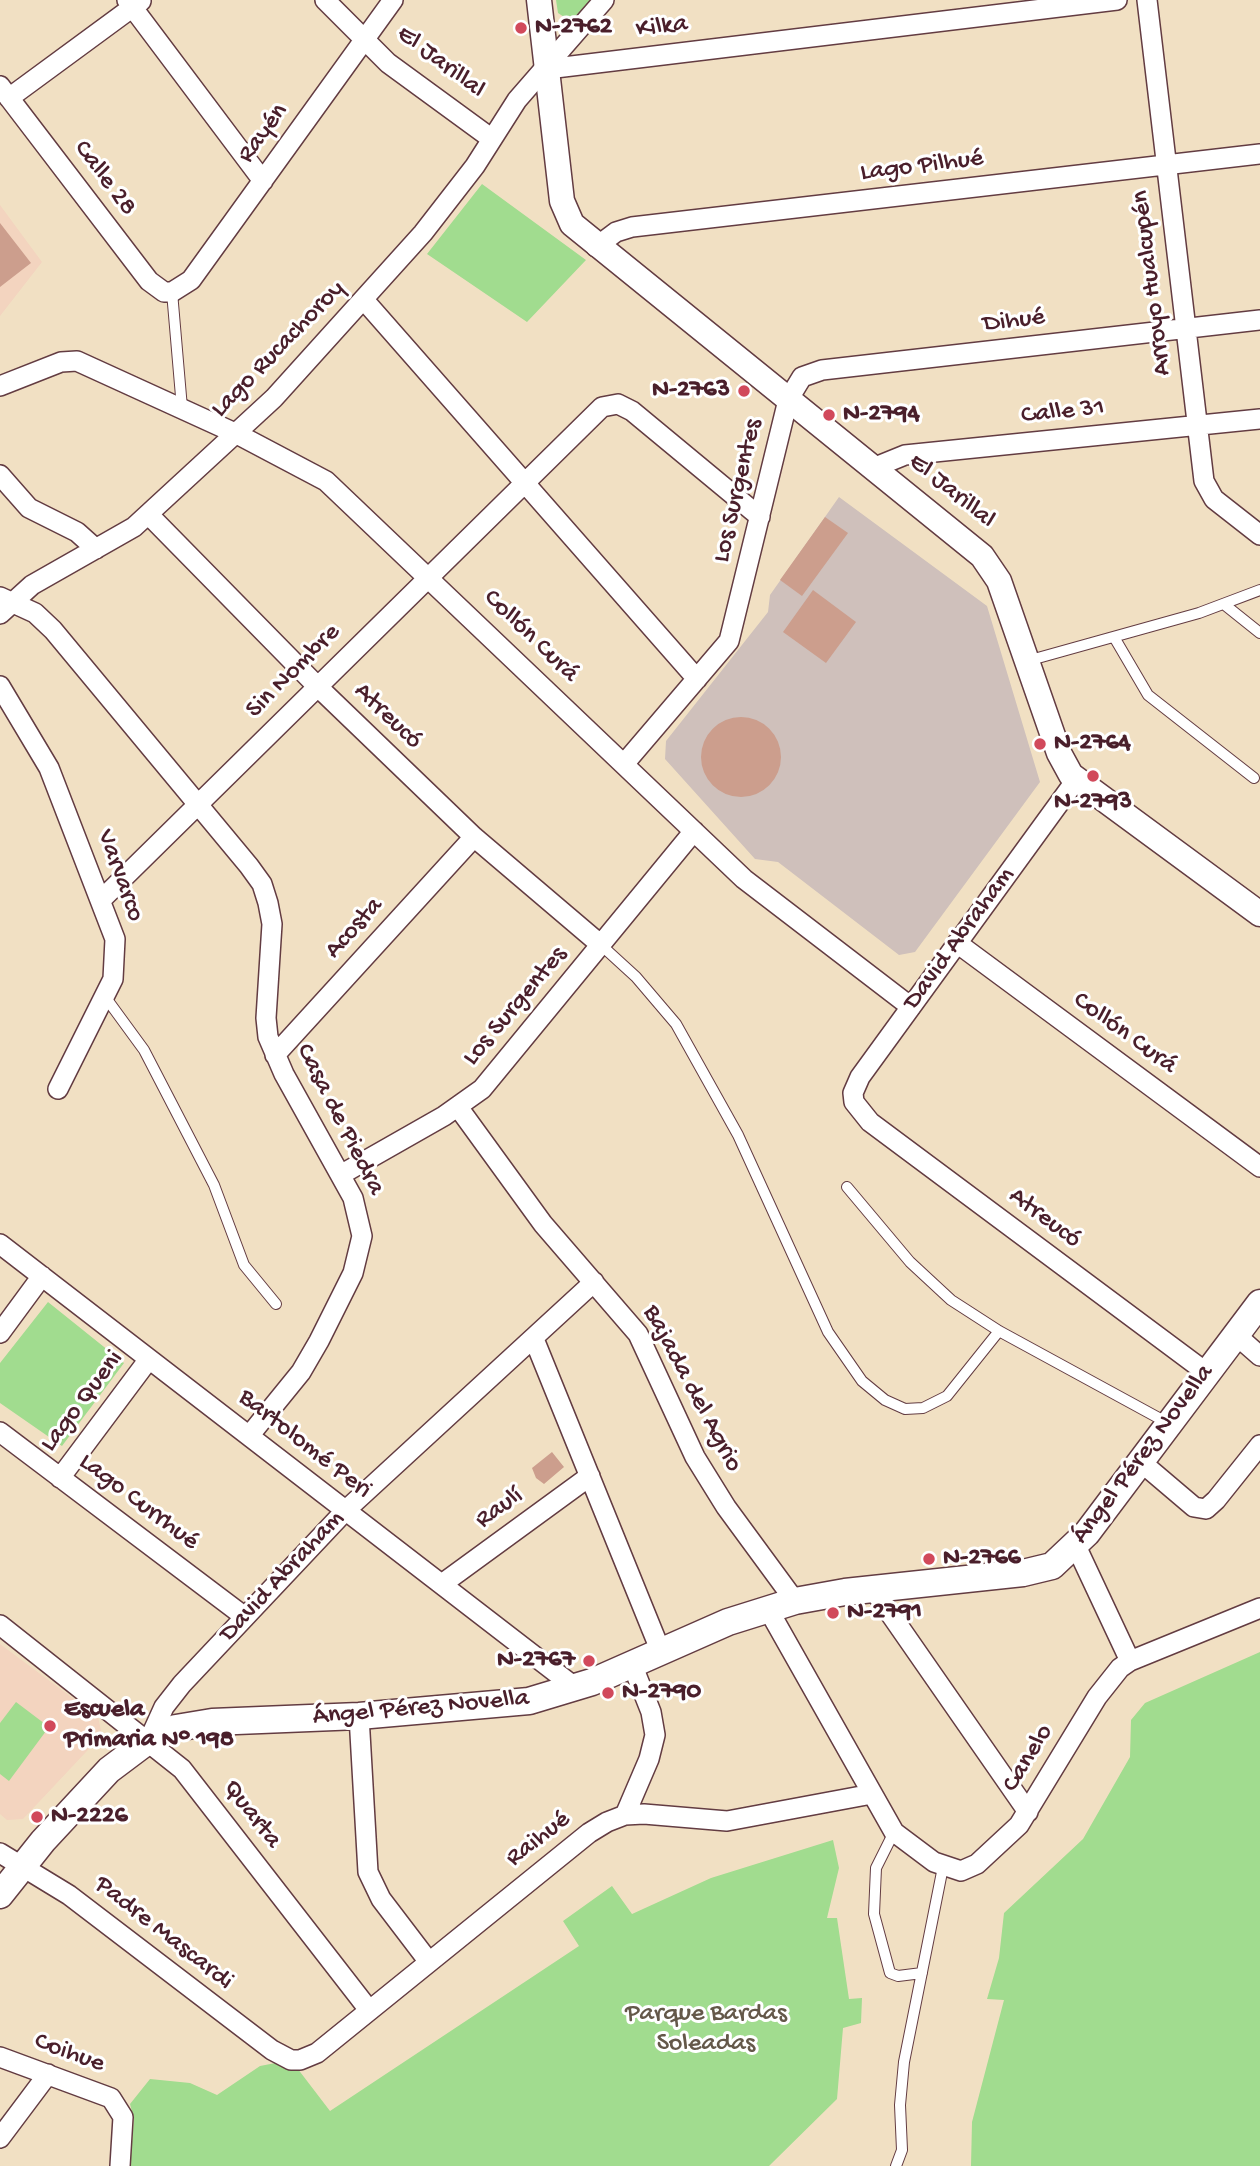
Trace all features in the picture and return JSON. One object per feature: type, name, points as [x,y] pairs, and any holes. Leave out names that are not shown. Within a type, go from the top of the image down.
[{"type":"main road","name":"Ángel Pérez Novella","points":[[149,1740],[176,1728],[212,1722],[359,1716],[530,1701],[576,1688],[728,1622],[795,1601],[873,1589],[1039,1571],[1052,1566],[1076,1546],[1260,1303]]},
{"type":"main road","name":"David Abraham","points":[[0,1895],[11,1859],[149,1740]]},
{"type":"street","name":"El Jarillal","points":[[325,0],[388,63],[492,139]]},
{"type":"street","name":"Rayén","points":[[173,292],[187,285],[393,0]]},
{"type":"street","name":"El Jarillal","points":[[539,0],[562,201],[572,224],[596,247],[990,563],[999,581],[1062,761],[1076,780],[1260,914]]},
{"type":"street","name":"Lago Rucachoroy","points":[[4,604],[149,515],[295,377],[443,208],[517,100],[547,69],[604,0]]},
{"type":"street","name":"Kilka","points":[[547,69],[1116,0]]},
{"type":"street","name":"Arroyo Hualcupén","points":[[1147,0],[1201,467],[1208,491],[1223,507],[1260,535]]},
{"type":"street","points":[[5,92],[134,2],[263,181]]},
{"type":"street","name":"Calle 28","points":[[5,92],[149,281],[164,292],[173,292]]},
{"type":"street","name":"Lago Pilhué","points":[[596,247],[616,232],[632,227],[1260,154]]},
{"type":"street","points":[[364,300],[697,679]]},
{"type":"street","name":"Dihué","points":[[788,400],[802,377],[815,371],[1260,320]]},
{"type":"street","name":"Collón Curá","points":[[0,386],[61,362],[77,361],[237,434],[326,481],[765,896],[911,1007]]},
{"type":"street","name":"Los Surgentes","points":[[624,764],[721,652],[734,630],[788,400]]},
{"type":"street","name":"Sin Nombre","points":[[102,899],[602,407],[618,404],[632,411],[760,517]]},
{"type":"street","name":"Calle 31","points":[[873,468],[905,455],[1260,419]]},
{"type":"street","points":[[0,475],[29,508],[77,532],[96,549]]},
{"type":"street","name":"Atreucó","points":[[149,515],[317,686],[474,837],[601,945]]},
{"type":"street","name":"Casa de Piedra","points":[[4,604],[35,613],[53,630],[199,802],[262,884],[268,903],[272,924],[267,1018],[275,1055],[342,1174],[359,1215],[362,1236],[353,1273],[301,1371],[249,1436]]},
{"type":"street","name":"Varvarco","points":[[0,686],[49,768],[102,899],[115,939],[116,959],[106,998],[58,1089]]},
{"type":"street","name":"David Abraham","points":[[854,1102],[856,1084],[1076,780]]},
{"type":"street","name":"Los Surgentes","points":[[342,1174],[458,1107],[494,1076],[694,831]]},
{"type":"street","name":"Acosta","points":[[275,1055],[474,837]]},
{"type":"street","name":"Collón Curá","points":[[957,943],[1260,1167]]},
{"type":"street","name":"Atreucó","points":[[854,1102],[870,1122],[1207,1373]]},
{"type":"street","name":"Bajada del Agrio","points":[[458,1107],[543,1224],[638,1334],[709,1482],[795,1601]]},
{"type":"street","name":"Bartolomé Peri","points":[[0,1244],[576,1688]]},
{"type":"street","points":[[0,1333],[42,1276]]},
{"type":"street","name":"David Abraham","points":[[149,1740],[172,1695],[346,1510],[594,1282]]},
{"type":"street","points":[[1236,1335],[1260,1356]]},
{"type":"street","points":[[534,1339],[661,1652]]},
{"type":"street","name":"Lago Queni","points":[[60,1478],[149,1359]]},
{"type":"street","name":"Lago Currhué","points":[[0,1432],[245,1617]]},
{"type":"street","points":[[1141,1462],[1200,1509],[1211,1506],[1260,1445]]},
{"type":"street","name":"Raulí","points":[[442,1584],[590,1476]]},
{"type":"street","points":[[1076,1546],[1130,1661],[1260,1608]]},
{"type":"street","points":[[873,1589],[1028,1812]]},
{"type":"street","points":[[768,1609],[894,1832],[952,1869]]},
{"type":"street","name":"Quarta","points":[[0,1625],[149,1740],[189,1777],[369,2010]]},
{"type":"street","name":"Canelo","points":[[952,1869],[977,1864],[1008,1837],[1028,1812],[1103,1687],[1130,1661]]},
{"type":"street","points":[[625,1815],[649,1759],[654,1735],[651,1712],[632,1664]]},
{"type":"street","points":[[359,1716],[368,1872],[381,1899],[429,1962]]},
{"type":"street","name":"Raihué","points":[[291,2060],[300,2060],[317,2053],[589,1833],[625,1815],[727,1821],[872,1794]]},
{"type":"street","points":[[0,1886],[11,1859]]},
{"type":"street","name":"Padre Mascardi","points":[[11,1859],[69,1895],[272,2050],[291,2060]]},
{"type":"street","name":"Coihue","points":[[0,2057],[104,2094],[117,2104],[124,2126],[120,2166]]},
{"type":"street","points":[[0,2138],[48,2074]]},
{"type":"lane","points":[[173,292],[182,408]]},
{"type":"lane","points":[[1027,661],[1225,605],[1260,590]]},
{"type":"lane","points":[[1225,605],[1260,633]]},
{"type":"lane","points":[[1114,637],[1148,695],[1254,778]]},
{"type":"lane","points":[[601,945],[636,977],[676,1024],[738,1135],[828,1332],[862,1381],[885,1400],[905,1409],[923,1408],[947,1396],[999,1331]]},
{"type":"lane","points":[[106,998],[144,1050],[214,1185],[244,1265],[276,1304]]},
{"type":"lane","points":[[847,1187],[930,1283],[971,1315],[1169,1424]]},
{"type":"lane","points":[[894,1832],[876,1868],[873,1914],[890,1973],[898,1976],[922,1973]]},
{"type":"lane","points":[[896,2166],[902,2150],[900,2105],[904,2062],[922,1973],[952,1869]]},
{"type":"shaded area","points":[[0,205],[42,262],[0,316]]},
{"type":"shaded area","points":[[839,497],[987,606],[1040,782],[915,952],[899,955],[778,862],[755,859],[665,759],[666,741],[768,612],[770,595]]},
{"type":"shaded area","name":"Escuela Primaria N° 198","points":[[0,1644],[98,1717],[102,1735],[23,1819],[7,1820],[0,1814]]},
{"type":"green space","points":[[556,0],[592,0],[570,21],[558,13]]},
{"type":"green space","points":[[482,184],[586,260],[527,322],[427,254]]},
{"type":"green space","points":[[48,1302],[124,1363],[62,1446],[0,1403],[0,1363]]},
{"type":"green space","points":[[1260,1652],[1260,2166],[971,2166],[972,2122],[1004,2000],[987,1999],[999,1958],[1004,1913],[1083,1839],[1130,1757],[1131,1720],[1145,1703]]},
{"type":"green space","points":[[16,1702],[49,1727],[9,1781],[0,1774],[0,1723]]},
{"type":"green space","name":"Parque Bardas Soleadas","points":[[833,1840],[839,1868],[827,1918],[837,1918],[849,1999],[862,1998],[861,2023],[843,2028],[837,2099],[769,2166],[130,2166],[134,2119],[130,2104],[150,2079],[190,2083],[217,2095],[260,2066],[291,2060],[330,2111],[579,1946],[563,1921],[612,1886],[632,1914],[711,1878]]},
{"type":"building","points":[[0,223],[31,263],[0,287]]},
{"type":"building","points":[[825,517],[848,533],[802,596],[780,580]]},
{"type":"building","points":[[813,590],[856,622],[826,663],[783,632]]},
{"type":"building","points":[[741,717],[756,720],[769,729],[778,742],[781,757],[778,772],[769,785],[756,794],[741,797],[726,794],[713,785],[704,772],[701,757],[704,742],[713,729],[726,720]]},
{"type":"building","points":[[552,1452],[564,1467],[544,1484],[536,1478],[532,1468]]},
{"type":"place","name":"N-2762","points":[[521,28]]},
{"type":"place","name":"N-2763","points":[[744,391]]},
{"type":"place","name":"N-2794","points":[[829,415]]},
{"type":"place","name":"N-2764","points":[[1040,744]]},
{"type":"place","name":"N-2793","points":[[1093,776]]},
{"type":"place","name":"N-2766","points":[[929,1559]]},
{"type":"place","name":"N-2791","points":[[833,1613]]},
{"type":"place","name":"N-2767","points":[[589,1661]]},
{"type":"place","name":"N-2790","points":[[608,1693]]},
{"type":"place","name":"Escuela Primaria N° 198","points":[[50,1726]]},
{"type":"place","name":"N-2226","points":[[37,1817]]}]
